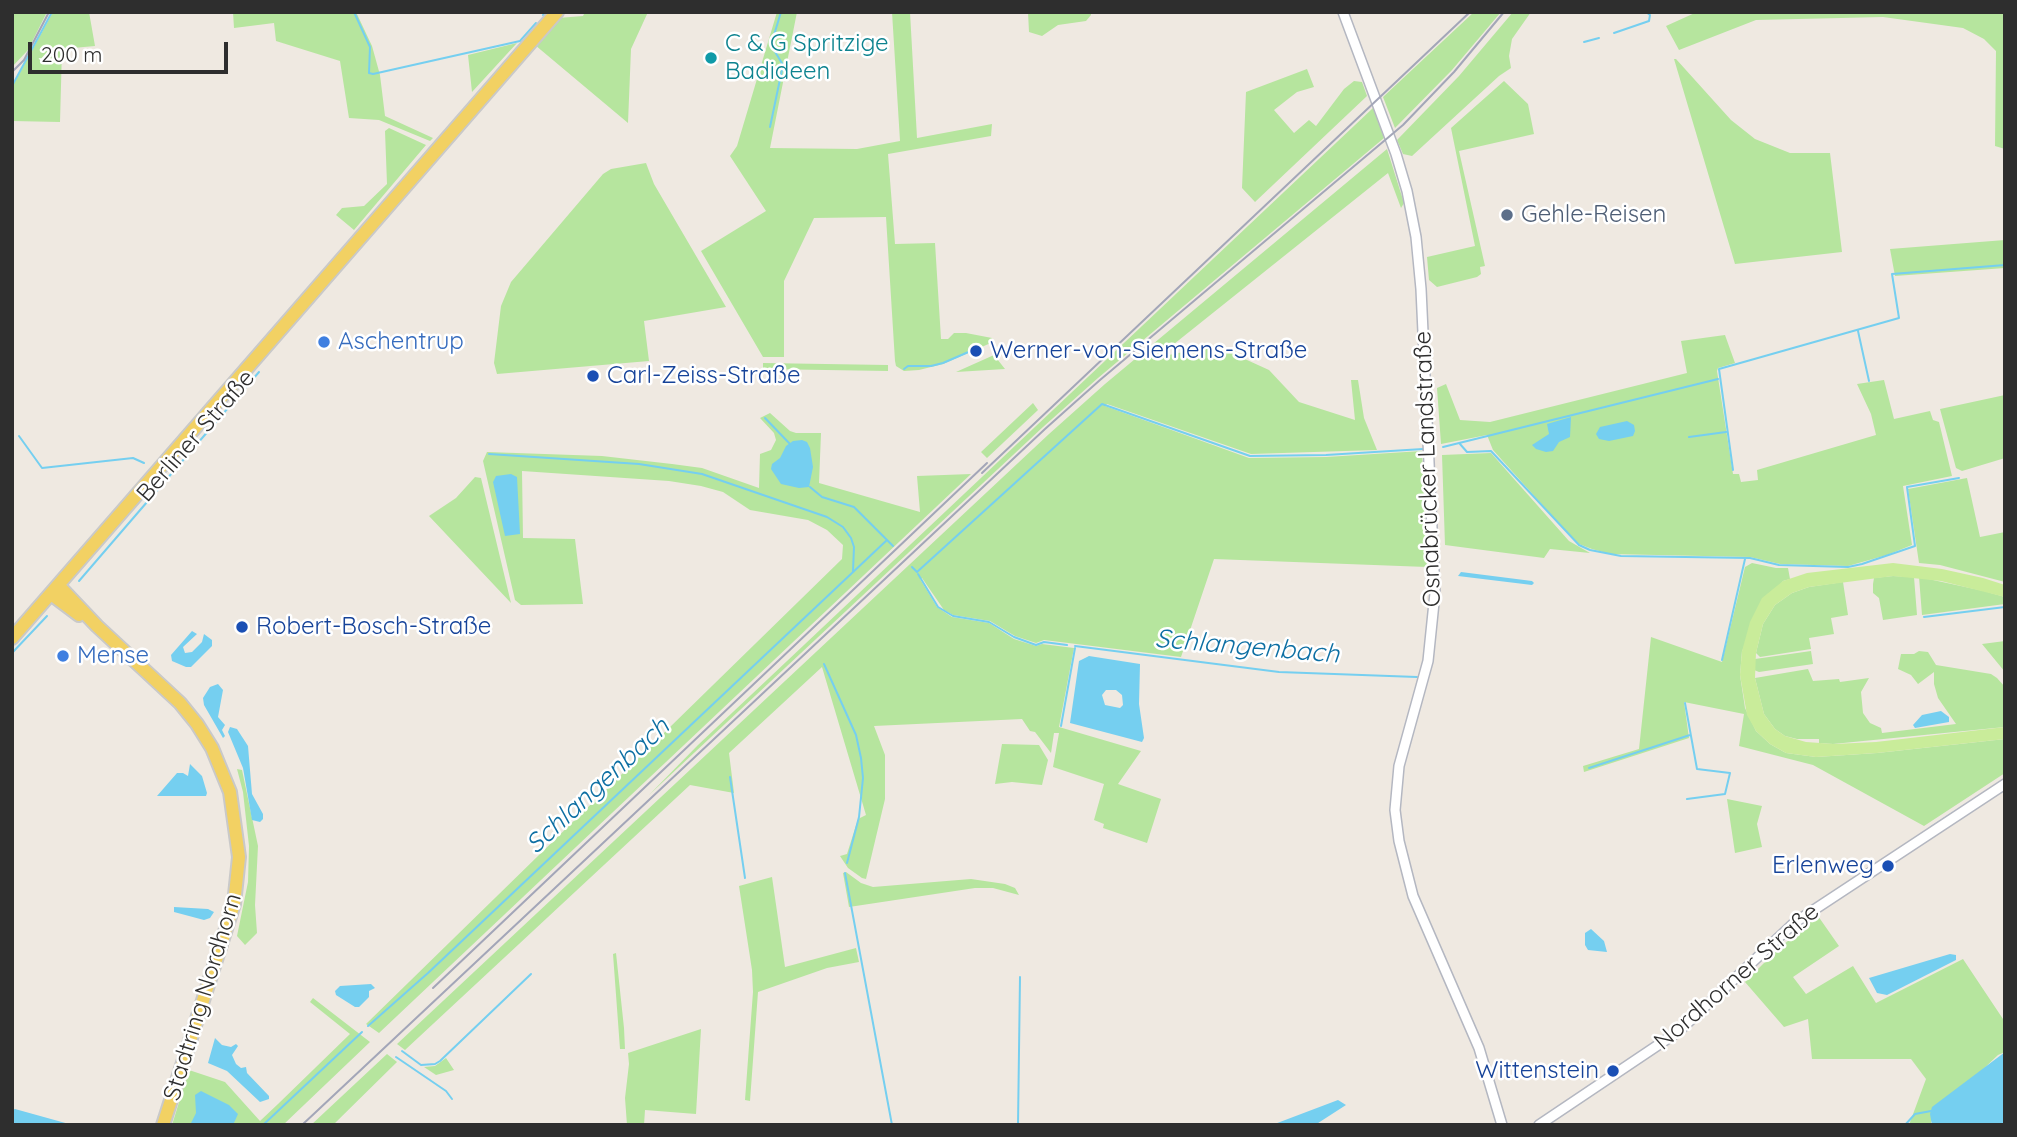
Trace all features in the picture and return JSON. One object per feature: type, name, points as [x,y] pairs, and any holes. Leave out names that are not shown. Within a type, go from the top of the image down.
[{"type":"main road","name":"Berliner Straße","points":[[12,644],[556,12]]},
{"type":"main road","name":"Berliner Straße","points":[[12,638],[57,592]]},
{"type":"main road","name":"Stadtring Nordhorn","points":[[57,592],[160,682],[197,724],[222,769],[230,792],[239,869],[234,904],[163,1125]]},
{"type":"street","name":"Osnabrücker Landstraße","points":[[1343,12],[1407,191],[1416,237],[1422,296],[1435,602],[1428,661],[1395,790],[1398,834],[1413,897],[1479,1048],[1502,1125]]},
{"type":"street","name":"Nordhorner Straße","points":[[1539,1125],[1679,1031],[1800,919],[2005,784]]},
{"type":"green space","points":[[12,12],[47,12],[28,50],[12,67]]},
{"type":"green space","points":[[53,12],[89,12],[95,46],[62,49],[60,122],[12,121],[12,87]]},
{"type":"green space","points":[[233,12],[356,12],[372,46],[380,75],[385,116],[433,138],[430,141],[379,120],[349,118],[340,61],[276,41],[274,23],[234,28]]},
{"type":"green space","points":[[585,12],[648,12],[631,49],[628,123],[535,45],[558,18],[583,16]]},
{"type":"green space","points":[[777,12],[797,12],[770,148],[857,149],[900,141],[892,12],[910,12],[917,138],[992,124],[991,136],[888,154],[895,244],[935,243],[941,339],[948,339],[954,333],[966,333],[992,338],[993,342],[943,364],[919,370],[904,371],[896,366],[886,217],[814,218],[784,281],[784,357],[763,357],[701,251],[766,211],[730,156],[737,146]]},
{"type":"green space","points":[[1028,12],[1091,12],[1091,15],[1086,21],[1058,25],[1042,36],[1029,32]]},
{"type":"green space","points":[[1474,12],[1501,12],[1452,70],[1395,128],[1383,97]]},
{"type":"green space","points":[[1513,12],[1531,12],[1512,39],[1509,56],[1511,68],[1412,156],[1403,154],[1397,140],[1459,76]]},
{"type":"green space","points":[[1697,12],[2005,12],[2005,149],[1995,146],[1996,51],[1984,39],[1963,28],[1883,17],[1756,20],[1679,50],[1666,26]]},
{"type":"green space","points":[[517,43],[472,92],[468,55]]},
{"type":"green space","points":[[1674,59],[1731,120],[1755,139],[1790,153],[1830,153],[1842,252],[1735,264]]},
{"type":"green space","points":[[1307,69],[1314,87],[1297,92],[1274,110],[1294,133],[1309,120],[1316,126],[1344,89],[1354,81],[1362,82],[1367,96],[1255,202],[1242,188],[1246,92]]},
{"type":"green space","points":[[1504,81],[1528,104],[1534,134],[1459,151],[1485,266],[1480,267],[1481,274],[1477,277],[1437,287],[1429,280],[1427,257],[1475,246],[1451,128]]},
{"type":"green space","points":[[1373,108],[1384,138],[1043,427],[649,795],[698,745]]},
{"type":"green space","points":[[389,128],[426,145],[354,230],[336,215],[342,208],[364,206],[387,184],[385,131]]},
{"type":"green space","points":[[1387,149],[1404,203],[1401,208],[1388,173],[1164,352],[1164,356],[1207,347],[1225,350],[1269,370],[1299,402],[1355,420],[1351,380],[1358,380],[1364,418],[1377,450],[1251,454],[1107,404],[1105,406],[1249,458],[1326,457],[1422,451],[1427,567],[1214,559],[1181,657],[1044,640],[1036,643],[1015,636],[990,621],[953,615],[944,610],[922,578],[920,579],[937,607],[952,617],[989,623],[1014,639],[1036,646],[1042,644],[1074,648],[1059,727],[1141,751],[1118,784],[1161,799],[1147,843],[1103,828],[1104,824],[1094,820],[1104,784],[1053,767],[1059,733],[1054,733],[1051,753],[1022,719],[874,726],[885,755],[885,799],[866,879],[862,878],[848,868],[840,856],[847,854],[858,819],[866,815],[822,667],[729,753],[734,793],[690,785],[405,1050],[397,1044],[1049,434],[1105,384]]},
{"type":"green space","points":[[646,163],[654,184],[726,307],[644,321],[649,361],[497,374],[494,363],[501,306],[511,282],[603,174],[611,169]]},
{"type":"green space","points":[[2005,240],[2005,268],[1895,276],[1890,249]]},
{"type":"green space","points":[[1725,335],[1735,363],[1718,368],[1717,371],[1733,474],[1739,474],[1741,482],[1758,480],[1757,470],[1876,435],[1871,414],[1857,384],[1884,380],[1894,419],[1930,411],[1933,420],[1939,422],[1952,476],[1903,486],[1912,545],[1848,566],[1780,564],[1750,557],[1610,554],[1579,544],[1572,538],[1493,450],[1487,435],[1441,444],[1437,388],[1446,384],[1460,420],[1490,422],[1687,373],[1681,341]]},
{"type":"green space","points":[[994,355],[1005,369],[956,372]]},
{"type":"green space","points":[[763,363],[888,365],[888,371],[763,369]]},
{"type":"green space","points":[[2005,395],[2005,458],[1962,471],[1956,468],[1940,409]]},
{"type":"green space","points":[[1033,403],[1038,410],[987,458],[981,452]]},
{"type":"green space","points":[[770,413],[790,431],[821,433],[819,483],[920,512],[917,476],[971,474],[379,1033],[366,1024],[842,559],[843,545],[827,530],[808,520],[750,510],[723,492],[669,481],[522,471],[523,538],[575,539],[583,604],[521,605],[515,600],[483,461],[487,452],[602,456],[672,464],[702,468],[759,488],[760,454],[771,450],[776,440],[774,433],[760,418]]},
{"type":"green space","points":[[1491,453],[1569,541],[1590,553],[1550,549],[1544,558],[1445,545],[1442,455]]},
{"type":"green space","points":[[475,477],[481,478],[511,603],[429,516],[456,498]]},
{"type":"green space","points":[[1967,478],[1980,537],[2005,532],[2005,582],[1940,565],[1919,563],[1908,489]]},
{"type":"green space","points":[[1752,563],[1788,568],[1790,579],[1783,581],[1742,651],[1740,675],[1745,708],[1756,731],[1770,744],[1786,753],[1816,757],[2005,739],[2005,773],[1924,826],[1813,765],[1739,746],[1744,714],[1684,702],[1689,738],[1584,772],[1583,766],[1639,749],[1651,637],[1722,662],[1745,567]]},
{"type":"green space","points":[[1893,563],[1942,569],[1983,578],[2005,585],[2005,597],[1941,581],[1893,576],[1809,587],[1792,593],[1775,605],[1763,624],[1756,653],[1755,678],[1764,714],[1775,729],[1785,736],[1806,742],[1876,742],[2005,727],[2005,739],[1816,757],[1786,753],[1770,744],[1756,731],[1747,715],[1740,675],[1742,651],[1750,622],[1762,598],[1783,581],[1807,573]]},
{"type":"green space","points":[[1914,577],[1917,615],[1883,620],[1879,598],[1873,593],[1874,578]]},
{"type":"green space","points":[[1919,577],[2005,597],[2005,604],[1922,615]]},
{"type":"green space","points":[[1843,582],[1848,615],[1831,618],[1834,634],[1809,638],[1811,649],[1760,657],[1756,653],[1763,624],[1775,605],[1792,593],[1809,587]]},
{"type":"green space","points":[[2005,641],[2005,672],[1982,644]]},
{"type":"green space","points":[[1811,651],[1813,664],[1759,672],[1754,670],[1755,659]]},
{"type":"green space","points":[[1919,651],[1928,652],[1936,665],[1991,674],[1997,678],[2005,687],[2005,727],[1833,744],[1819,743],[1819,739],[1785,736],[1775,729],[1764,714],[1755,678],[1808,669],[1813,681],[1839,679],[1840,682],[1869,678],[1861,692],[1863,713],[1870,723],[1881,728],[1882,733],[1956,724],[1938,698],[1934,672],[1918,684],[1911,675],[1898,669],[1901,654],[1914,654]]},
{"type":"green space","points":[[1002,744],[1039,745],[1048,760],[1042,785],[1012,782],[995,784]]},
{"type":"green space","points":[[237,769],[242,770],[258,846],[255,905],[257,933],[245,945],[237,936],[248,882],[249,846],[243,792]]},
{"type":"green space","points":[[1727,799],[1762,806],[1757,824],[1762,847],[1735,853]]},
{"type":"green space","points":[[846,872],[861,883],[873,887],[971,879],[1005,884],[1015,888],[1019,895],[993,888],[975,888],[849,907],[843,873]]},
{"type":"green space","points":[[772,877],[785,967],[856,948],[859,962],[827,968],[758,992],[750,1101],[745,1100],[753,992],[752,970],[739,886]]},
{"type":"green space","points":[[1818,916],[1839,946],[1793,977],[1806,994],[1853,966],[1876,1003],[1963,959],[2005,1022],[2005,1052],[1998,1055],[1975,1077],[1931,1122],[1932,1125],[1909,1125],[1926,1079],[1911,1059],[1812,1059],[1808,1019],[1784,1027],[1745,982],[1777,950]]},
{"type":"green space","points":[[616,953],[625,1049],[620,1049],[613,954]]},
{"type":"green space","points":[[313,998],[370,1042],[283,1125],[172,1125],[189,1070],[225,1082],[260,1121],[350,1034],[310,1002]]},
{"type":"green space","points":[[701,1029],[696,1114],[645,1110],[644,1125],[627,1125],[625,1098],[628,1053]]},
{"type":"green space","points":[[387,1054],[397,1062],[333,1125],[311,1125]]},
{"type":"green space","points":[[446,1058],[454,1070],[436,1075],[424,1067],[435,1066]]},
{"type":"water","points":[[1571,417],[1570,437],[1559,442],[1553,451],[1546,452],[1532,445],[1549,434],[1547,424]]},
{"type":"water","points":[[1627,421],[1634,425],[1633,436],[1609,441],[1599,439],[1596,434],[1600,427]]},
{"type":"water","points":[[793,441],[807,442],[810,448],[813,467],[809,487],[781,484],[771,469],[772,464],[780,458],[786,446]]},
{"type":"water","points":[[511,474],[517,477],[520,534],[505,536],[493,482],[496,476]]},
{"type":"water","points":[[1461,572],[1534,583],[1532,585],[1458,576]]},
{"type":"water","points":[[192,631],[197,634],[183,647],[185,653],[192,652],[202,642],[204,634],[212,640],[212,646],[191,667],[186,667],[172,661],[171,655]]},
{"type":"water","points":[[1089,656],[1140,664],[1139,704],[1144,738],[1142,742],[1070,723],[1079,661]],"holes":[[[1106,690],[1116,690],[1122,695],[1123,705],[1120,708],[1105,705],[1102,695]]]},
{"type":"water","points":[[218,684],[223,690],[218,717],[225,725],[222,730],[225,736],[223,738],[204,705],[203,698],[210,687]]},
{"type":"water","points":[[1941,711],[1949,717],[1949,722],[1915,728],[1913,725],[1922,715]]},
{"type":"water","points":[[230,727],[237,729],[248,746],[252,794],[263,814],[260,822],[252,820],[243,768],[228,732]]},
{"type":"water","points":[[190,764],[202,776],[206,796],[157,796],[177,773],[188,776]]},
{"type":"water","points":[[174,907],[208,909],[214,912],[210,918],[204,920],[174,912]]},
{"type":"water","points":[[1591,929],[1604,941],[1607,952],[1588,950],[1585,933]]},
{"type":"water","points":[[1950,954],[1956,955],[1956,960],[1887,995],[1877,993],[1869,978]]},
{"type":"water","points":[[371,984],[375,988],[369,991],[369,997],[359,1007],[336,995],[335,991],[340,986]]},
{"type":"water","points":[[215,1038],[222,1045],[238,1046],[232,1055],[236,1064],[241,1068],[246,1067],[247,1073],[269,1099],[260,1102],[227,1071],[208,1063]]},
{"type":"water","points":[[2005,1052],[2005,1125],[1932,1125],[1932,1107]]},
{"type":"water","points":[[201,1091],[229,1105],[238,1114],[233,1125],[190,1125],[196,1113],[195,1095]]},
{"type":"water","points":[[1338,1100],[1346,1105],[1315,1125],[1272,1125]]},
{"type":"water","points":[[12,1110],[71,1125],[15,1125],[12,1123]]},
{"type":"waterway","points":[[12,86],[52,12]]},
{"type":"waterway","points":[[354,12],[370,47],[369,73],[373,74],[520,41],[536,23]]},
{"type":"waterway","points":[[543,15],[546,12]]},
{"type":"waterway","points":[[770,127],[783,65],[771,45],[781,12]]},
{"type":"waterway","points":[[1614,33],[1649,21],[1650,15],[1646,12]]},
{"type":"waterway","points":[[1584,42],[1599,38]]},
{"type":"waterway","points":[[1733,470],[1719,369],[1899,318],[1892,274],[2005,265]]},
{"type":"waterway","points":[[1858,331],[1869,381]]},
{"type":"waterway","points":[[904,369],[908,366],[943,363],[980,347]]},
{"type":"waterway","points":[[79,581],[259,372]]},
{"type":"waterway","points":[[1443,447],[1718,379]]},
{"type":"waterway","name":"Schlangenbach","points":[[912,567],[917,572],[1102,404],[1250,456],[1423,449]]},
{"type":"waterway","name":"Schlangenbach","points":[[765,418],[790,444]]},
{"type":"waterway","points":[[1689,437],[1726,432]]},
{"type":"waterway","points":[[19,436],[42,468],[133,458],[144,463]]},
{"type":"waterway","points":[[1460,444],[1467,452],[1491,451],[1579,545],[1621,556],[1750,558],[1779,565],[1848,567],[1862,564],[1915,546],[1907,487],[1959,478]]},
{"type":"waterway","name":"Schlangenbach","points":[[489,454],[639,464],[702,474],[827,517],[843,527],[854,547],[853,571]]},
{"type":"waterway","name":"Schlangenbach","points":[[810,487],[822,497],[854,507],[893,546]]},
{"type":"waterway","name":"Schlangenbach","points":[[368,1026],[428,973],[887,540]]},
{"type":"waterway","points":[[1722,660],[1745,559]]},
{"type":"waterway","name":"Schlangenbach","points":[[918,574],[938,607],[953,616],[989,622],[1014,637],[1036,645],[1044,642],[1067,645]]},
{"type":"waterway","points":[[1924,617],[2005,607]]},
{"type":"waterway","points":[[12,653],[47,616]]},
{"type":"waterway","name":"Schlangenbach","points":[[1075,646],[1279,672],[1417,677]]},
{"type":"waterway","points":[[1061,726],[1075,648]]},
{"type":"waterway","points":[[824,664],[856,735],[861,758],[863,778],[859,817],[847,863]]},
{"type":"waterway","points":[[1685,703],[1697,769],[1730,773],[1725,794],[1687,799]]},
{"type":"waterway","points":[[1589,768],[1690,735]]},
{"type":"waterway","points":[[730,777],[745,878]]},
{"type":"waterway","points":[[1931,827],[2005,779]]},
{"type":"waterway","points":[[845,873],[892,1125]]},
{"type":"waterway","points":[[402,1051],[421,1065],[435,1064],[531,974]]},
{"type":"waterway","points":[[1018,1125],[1020,977]]},
{"type":"waterway","name":"Schlangenbach","points":[[263,1125],[362,1032]]},
{"type":"waterway","points":[[396,1057],[446,1091],[452,1099]]},
{"type":"waterway","points":[[1905,1125],[1915,1114],[1931,1111]]},
{"type":"railway","points":[[12,72],[24,60],[49,12]]},
{"type":"railway","points":[[982,473],[1470,12]]},
{"type":"railway","points":[[302,1125],[1045,429],[1403,125],[1454,72],[1504,12]]},
{"type":"railway","points":[[433,988],[987,463]]},
{"type":"place","name":"C & G Spritzige Badideen","points":[[711,58]]},
{"type":"place","name":"Gehle-Reisen","points":[[1507,215]]},
{"type":"place","name":"Aschentrup","points":[[324,342]]},
{"type":"place","name":"Werner-von-Siemens-Straße","points":[[976,351]]},
{"type":"place","name":"Carl-Zeiss-Straße","points":[[593,376]]},
{"type":"place","name":"Robert-Bosch-Straße","points":[[242,627]]},
{"type":"place","name":"Mense","points":[[63,656]]},
{"type":"place","name":"Erlenweg","points":[[1888,866]]},
{"type":"place","name":"Wittenstein","points":[[1613,1071]]}]
